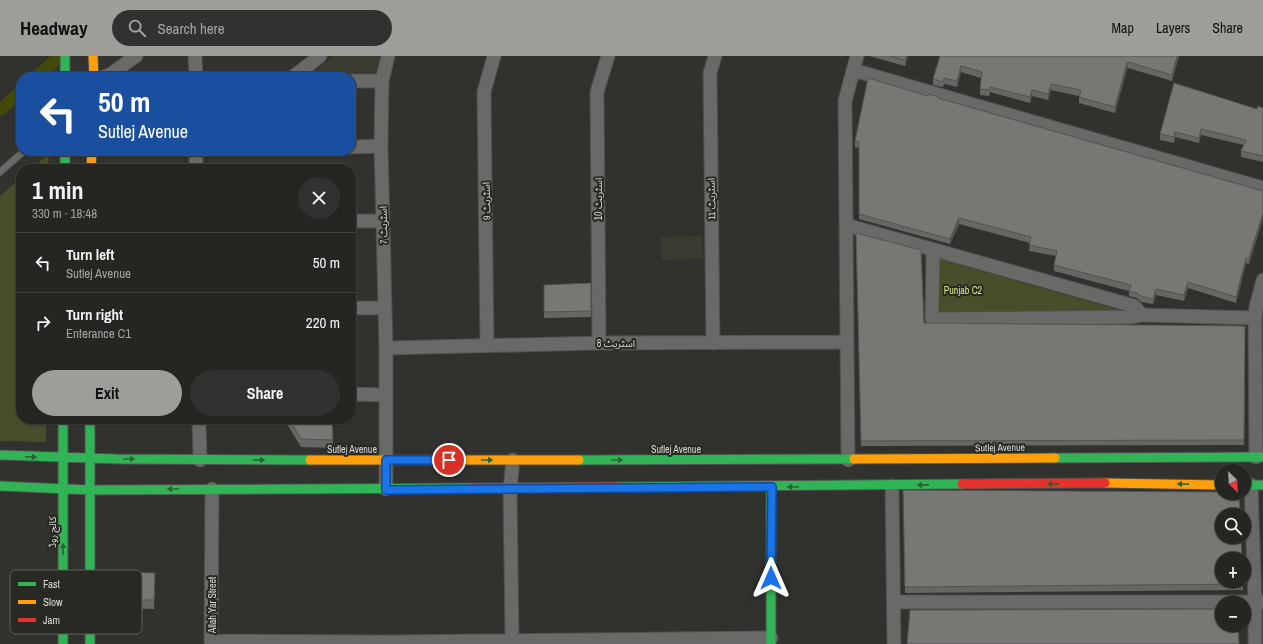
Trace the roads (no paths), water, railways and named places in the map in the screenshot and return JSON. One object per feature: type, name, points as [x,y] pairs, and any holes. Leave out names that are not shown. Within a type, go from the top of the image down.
[{"type":"street","points":[[65,56],[65,72]]},
{"type":"street","points":[[93,56],[94,72]]},
{"type":"street","points":[[113,72],[136,56]]},
{"type":"street","points":[[195,56],[196,72]]},
{"type":"street","points":[[299,72],[320,56]]},
{"type":"street","name":"اسٹریٹ 7","points":[[386,490],[386,348],[381,146],[382,81],[388,56]]},
{"type":"street","name":"اسٹریٹ 9","points":[[487,346],[484,92],[494,56]]},
{"type":"street","name":"اسٹریٹ 10","points":[[599,343],[597,92],[608,56]]},
{"type":"street","name":"اسٹریٹ 11","points":[[713,343],[710,73],[715,56]]},
{"type":"street","points":[[848,460],[845,101],[857,56]]},
{"type":"street","points":[[853,70],[1263,188]]},
{"type":"street","points":[[356,81],[382,81]]},
{"type":"street","points":[[356,147],[381,146]]},
{"type":"street","points":[[356,221],[383,221]]},
{"type":"street","points":[[846,225],[1134,306],[1142,315]]},
{"type":"street","points":[[933,250],[932,318],[1130,317],[1142,315],[1255,318]]},
{"type":"street","points":[[1259,457],[1255,318],[1256,307],[1263,280]]},
{"type":"street","points":[[356,308],[385,308]]},
{"type":"street","name":"اسٹریٹ 8","points":[[386,348],[599,343],[847,342]]},
{"type":"street","points":[[356,394],[386,394]]},
{"type":"street","name":"کالج روڈ","points":[[63,424],[63,570]]},
{"type":"street","points":[[90,424],[90,570]]},
{"type":"street","points":[[199,424],[200,460]]},
{"type":"street","name":"Sutlej Avenue","points":[[0,455],[90,459],[200,460],[848,460],[1259,457]]},
{"type":"street","points":[[1098,477],[1100,457]]},
{"type":"street","points":[[506,641],[510,489],[513,460]]},
{"type":"street","points":[[0,486],[90,490],[386,490],[772,487],[892,486],[1098,477],[1215,485]]},
{"type":"street","points":[[1253,485],[1259,602],[1255,644]]},
{"type":"street","points":[[892,486],[894,644]]},
{"type":"street","points":[[771,641],[772,487]]},
{"type":"street","name":"Allah Yar Street","points":[[212,489],[211,641],[384,643],[506,641],[771,641]]},
{"type":"street","points":[[894,602],[1259,602]]},
{"type":"street","name":"کالج روڈ","points":[[63,634],[63,644]]},
{"type":"lane","points":[[0,172],[18,156]]},
{"type":"waterway","points":[[42,72],[60,56]]},
{"type":"waterway","points":[[0,110],[16,96]]},
{"type":"park label","name":"Punjab C2","points":[[963,290]]}]
